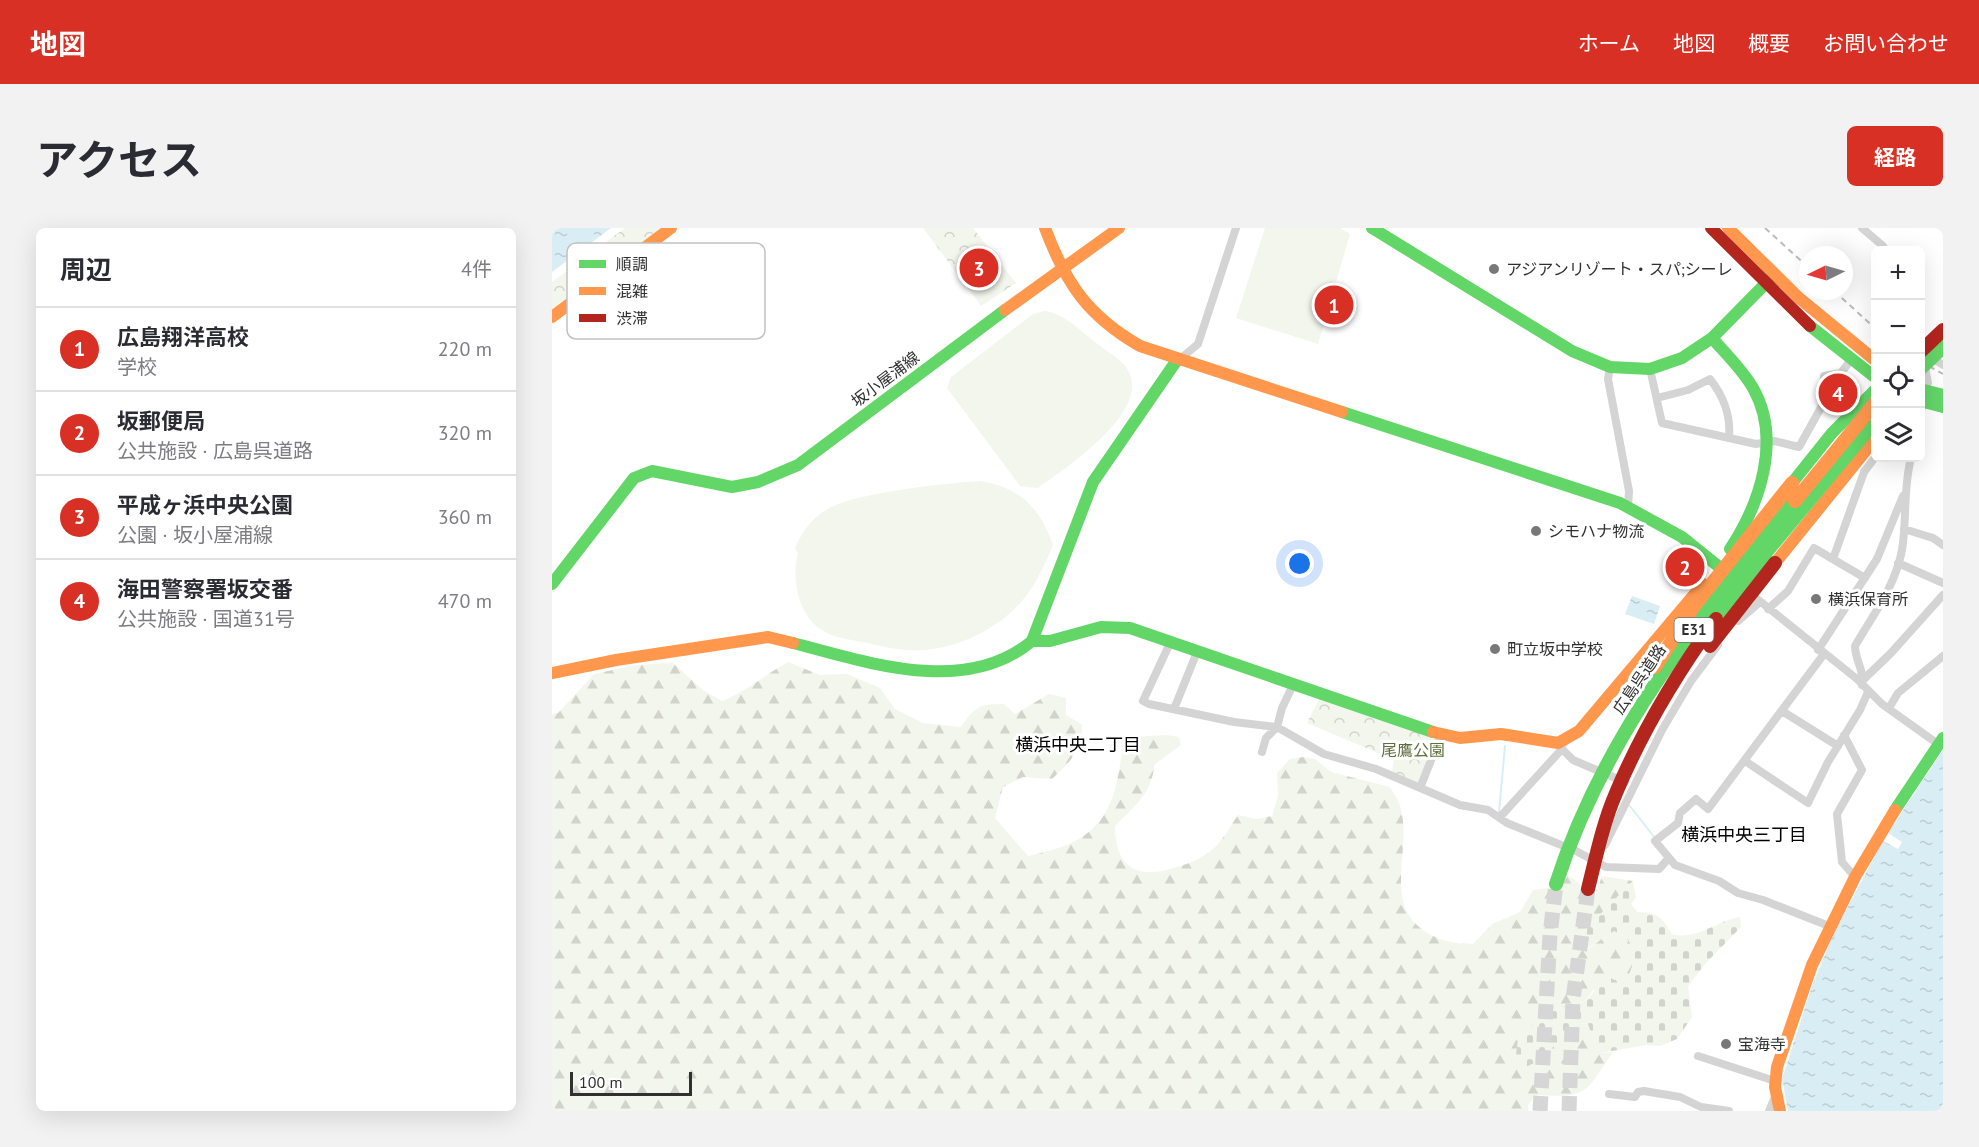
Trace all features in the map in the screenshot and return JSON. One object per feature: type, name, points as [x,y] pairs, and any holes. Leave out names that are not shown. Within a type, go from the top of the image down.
[{"type":"main road","points":[[651,243],[671,228]]},
{"type":"main road","points":[[1045,228],[1060,270],[1090,310],[1104,324],[1140,345],[1177,360],[1628,507],[1682,537],[1718,566]]},
{"type":"main road","name":"坂小屋浦線","points":[[552,584],[634,478],[648,470],[664,472],[706,486],[731,487],[767,479],[798,465],[1119,228]]},
{"type":"main road","points":[[1372,228],[1572,351],[1610,368],[1650,369],[1682,358],[1712,338],[1769,280]]},
{"type":"main road","points":[[1711,228],[1769,280],[1854,363],[1871,375]]},
{"type":"main road","points":[[1728,228],[1769,280],[1871,358]]},
{"type":"main road","points":[[552,317],[567,306]]},
{"type":"main road","points":[[1925,351],[1943,330]]},
{"type":"main road","points":[[1032,641],[1050,641],[1101,627],[1130,628],[1441,735],[1460,738],[1502,734],[1562,745],[1579,731],[1718,566],[1739,537],[1754,505],[1764,468],[1765,421],[1757,397],[1746,378],[1712,338]]},
{"type":"main road","points":[[1925,364],[1943,347]]},
{"type":"main road","points":[[552,673],[616,660],[768,637],[896,669],[946,671],[987,664],[1020,651],[1032,641],[1093,482],[1177,360]]},
{"type":"main road","points":[[1854,363],[1862,391],[1857,407]]},
{"type":"main road","points":[[1585,802],[1614,736],[1694,606],[1792,483],[1871,392]]},
{"type":"main road","points":[[1925,397],[1943,395]]},
{"type":"main road","points":[[1925,400],[1943,407]]},
{"type":"main road","name":"広島呉道路","points":[[1556,884],[1585,802],[1622,733],[1664,670],[1812,477],[1871,407]]},
{"type":"main road","name":"広島呉道路","points":[[1588,889],[1606,820],[1631,760],[1694,651],[1815,492],[1871,425]]},
{"type":"main road","points":[[1597,857],[1622,796],[1671,703],[1703,655],[1871,443]]},
{"type":"main road","points":[[1778,1104],[1775,1081],[1784,1043],[1829,926],[1906,791],[1940,741]]},
{"type":"street","points":[[1177,360],[1185,357],[1198,344],[1236,228]]},
{"type":"street","points":[[1863,228],[1883,246]]},
{"type":"street","points":[[1925,354],[1942,362]]},
{"type":"street","points":[[1650,369],[1662,423],[1756,444],[1774,441],[1799,447],[1823,404],[1824,376],[1841,374],[1854,363]]},
{"type":"street","points":[[1610,368],[1608,379],[1629,491],[1628,507]]},
{"type":"street","points":[[1925,372],[1929,377],[1925,389]]},
{"type":"street","points":[[1657,398],[1688,390],[1710,379],[1720,391],[1727,410],[1729,438]]},
{"type":"street","points":[[1833,559],[1864,472],[1871,462]]},
{"type":"street","points":[[1865,685],[1855,654],[1855,646],[1884,600],[1898,563],[1904,529],[1905,493],[1910,462]]},
{"type":"street","points":[[1829,926],[1763,900],[1738,893],[1719,881],[1675,865],[1668,860],[1655,841],[1678,823],[1680,813],[1696,799],[1708,809],[1782,711],[1866,578],[1905,493]]},
{"type":"street","points":[[1904,529],[1942,543]]},
{"type":"street","points":[[1768,609],[1788,591],[1814,548],[1866,578]]},
{"type":"street","points":[[1898,563],[1943,583]]},
{"type":"street","points":[[1718,566],[1821,652],[1865,685],[1889,708],[1940,741]]},
{"type":"street","points":[[1745,761],[1808,803],[1844,735],[1865,685],[1943,595]]},
{"type":"street","points":[[1597,857],[1662,730],[1691,681],[1742,616],[1760,602]]},
{"type":"street","points":[[1170,643],[1143,701],[1234,722],[1277,727],[1324,754],[1376,770],[1460,805],[1488,810],[1507,823],[1597,857],[1606,867],[1625,870],[1659,869],[1668,860]]},
{"type":"street","points":[[1174,709],[1197,652]]},
{"type":"street","points":[[1889,708],[1898,693],[1943,656]]},
{"type":"street","points":[[1262,752],[1266,738],[1277,727],[1282,708],[1293,685]]},
{"type":"street","points":[[1782,711],[1838,746]]},
{"type":"street","points":[[1420,788],[1441,735]]},
{"type":"street","points":[[1844,735],[1862,770],[1837,814],[1842,862],[1855,877]]},
{"type":"street","points":[[1500,817],[1562,745],[1573,760],[1635,786]]},
{"type":"street","points":[[1698,1056],[1775,1081]]},
{"type":"street","points":[[1609,1094],[1635,1097],[1638,1092],[1644,1091],[1680,1096],[1701,1107],[1729,1111]]},
{"type":"street","points":[[1768,1111],[1778,1104]]},
{"type":"green space","points":[[625,228],[661,228],[641,243],[605,243]]},
{"type":"green space","points":[[923,228],[973,228],[1016,283],[981,306]]},
{"type":"green space","points":[[1265,228],[1340,228],[1350,234],[1318,344],[1236,318]]},
{"type":"green space","points":[[567,271],[567,298],[552,309],[552,282]]},
{"type":"green space","points":[[1045,311],[1066,319],[1120,361],[1129,372],[1132,388],[1127,405],[1116,422],[1101,438],[1084,454],[1038,488],[1020,486],[947,388],[951,377],[1033,314]]},
{"type":"green space","points":[[980,481],[1006,488],[1027,501],[1042,520],[1053,545],[1035,582],[1023,600],[1009,614],[985,631],[967,640],[949,646],[921,650],[894,649],[836,637],[817,627],[809,618],[803,609],[796,586],[798,553],[795,549],[800,537],[816,518],[839,504],[877,494]]},
{"type":"green space","points":[[788,662],[820,675],[847,674],[880,688],[895,709],[923,723],[961,727],[974,710],[984,706],[1004,704],[1015,714],[1049,694],[1066,698],[1066,715],[1082,725],[1078,749],[1052,779],[1023,777],[1003,787],[995,818],[1028,856],[1074,842],[1096,825],[1112,799],[1123,753],[1130,737],[1167,735],[1179,737],[1181,745],[1154,765],[1153,775],[1146,791],[1115,826],[1116,841],[1125,862],[1142,871],[1166,870],[1202,857],[1220,842],[1238,815],[1256,819],[1272,816],[1278,796],[1277,773],[1290,759],[1303,757],[1315,759],[1331,772],[1390,787],[1399,803],[1403,818],[1401,884],[1403,900],[1408,914],[1418,926],[1437,938],[1473,944],[1492,924],[1520,912],[1533,890],[1548,888],[1559,890],[1568,875],[1580,884],[1581,895],[1595,896],[1602,876],[1633,881],[1579,936],[1578,947],[1586,950],[1614,931],[1629,941],[1634,954],[1624,986],[1593,990],[1585,1002],[1549,1012],[1518,1039],[1535,1065],[1561,1036],[1579,1023],[1588,1024],[1595,1045],[1601,1053],[1613,1052],[1597,1076],[1584,1090],[1577,1094],[1537,1095],[1528,1105],[1528,1111],[552,1111],[552,714],[558,713],[594,674],[636,665],[673,663],[703,690],[722,701],[748,688]]},
{"type":"green space","name":"尾鷹公園","points":[[1320,697],[1438,737],[1418,784],[1392,773],[1394,757],[1378,753],[1307,723]]},
{"type":"green space","points":[[1633,881],[1636,898],[1631,904],[1637,912],[1650,913],[1659,917],[1672,934],[1698,933],[1740,917],[1741,927],[1706,963],[1688,986],[1692,1017],[1677,1039],[1660,1046],[1646,1045],[1601,1053],[1595,1045],[1588,1024],[1579,1023],[1545,1055],[1522,1068],[1516,1055],[1518,1039],[1539,1019],[1555,1009],[1585,1002],[1607,976],[1624,985],[1634,954],[1629,941],[1614,931],[1585,950],[1578,948],[1579,936]]},
{"type":"water","points":[[552,228],[611,228],[591,243],[567,243],[567,261],[552,272]]},
{"type":"water","points":[[1632,596],[1660,606],[1654,624],[1625,614]]},
{"type":"water","points":[[1943,750],[1943,1111],[1788,1111],[1782,1079],[1813,983],[1836,929],[1883,841],[1898,849],[1902,842],[1888,833]]},
{"type":"waterway","points":[[1499,812],[1505,746]]},
{"type":"waterway","points":[[1629,805],[1655,838]]},
{"type":"tunnel","points":[[1540,1111],[1550,935],[1556,884]]},
{"type":"tunnel","points":[[1569,1111],[1573,999],[1588,889]]},
{"type":"railway","points":[[1765,228],[1799,259]]},
{"type":"railway","points":[[1844,300],[1871,324]]},
{"type":"railway","points":[[1925,364],[1943,374]]},
{"type":"traffic: fast","points":[[1372,228],[1572,351],[1610,367],[1650,369],[1682,358],[1712,338],[1771,278]]},
{"type":"traffic: fast","points":[[552,584],[634,478],[652,471],[732,487],[758,482],[798,465],[1005,310]]},
{"type":"traffic: fast","points":[[1810,326],[1871,374]]},
{"type":"traffic: fast","points":[[1712,338],[1749,381],[1762,408],[1766,428],[1764,471],[1758,492],[1741,531],[1730,549]]},
{"type":"traffic: fast","points":[[1925,364],[1943,347]]},
{"type":"traffic: fast","points":[[793,643],[883,665],[915,670],[946,671],[977,668],[1006,658],[1032,641],[1093,482],[1177,360]]},
{"type":"traffic: fast","points":[[1925,390],[1943,395]]},
{"type":"traffic: fast","points":[[1792,483],[1832,433],[1871,394]]},
{"type":"traffic: fast","points":[[1925,402],[1943,407]]},
{"type":"traffic: fast","points":[[1342,412],[1620,503],[1682,537],[1718,566]]},
{"type":"traffic: fast","points":[[1716,619],[1767,551],[1871,426]]},
{"type":"traffic: fast","points":[[1556,884],[1576,830],[1600,778],[1627,729],[1689,636],[1795,501]]},
{"type":"traffic: fast","points":[[1032,641],[1050,641],[1101,627],[1130,628],[1433,732]]},
{"type":"traffic: fast","points":[[1895,810],[1943,738]]},
{"type":"traffic: slow","points":[[651,243],[671,228]]},
{"type":"traffic: slow","points":[[1045,228],[1061,266],[1081,297],[1106,323],[1122,335],[1140,346],[1342,412]]},
{"type":"traffic: slow","points":[[1005,310],[1119,228]]},
{"type":"traffic: slow","points":[[1728,228],[1799,298],[1871,357]]},
{"type":"traffic: slow","points":[[552,317],[567,306]]},
{"type":"traffic: slow","points":[[1795,501],[1871,408]]},
{"type":"traffic: slow","points":[[1775,563],[1871,444]]},
{"type":"traffic: slow","points":[[1655,667],[1694,606],[1792,483]]},
{"type":"traffic: slow","points":[[1433,732],[1460,738],[1501,734],[1558,743],[1579,731],[1703,584]]},
{"type":"traffic: slow","points":[[552,673],[616,660],[768,637],[793,643]]},
{"type":"traffic: slow","points":[[1780,1111],[1775,1087],[1777,1067],[1812,965],[1855,877],[1895,810]]},
{"type":"traffic: jam","points":[[1711,228],[1810,326]]},
{"type":"traffic: jam","points":[[1925,347],[1943,330]]},
{"type":"traffic: jam","points":[[1710,646],[1775,563]]},
{"type":"traffic: jam","points":[[1588,889],[1607,816],[1626,770],[1661,703],[1716,619]]},
{"type":"place","name":"平成ヶ浜中央公園","points":[[979,268]]},
{"type":"place","name":"アジアンリゾート・スパ;シーレ","points":[[1494,269]]},
{"type":"place","name":"広島翔洋高校","points":[[1334,305]]},
{"type":"place","name":"海田警察署坂交番","points":[[1838,393]]},
{"type":"place","name":"シモハナ物流","points":[[1536,531]]},
{"type":"place","name":"坂郵便局","points":[[1685,567]]},
{"type":"place","name":"横浜保育所","points":[[1816,599]]},
{"type":"place","name":"町立坂中学校","points":[[1495,649]]},
{"type":"place","name":"宝海寺","points":[[1726,1044]]},
{"type":"district","name":"横浜中央二丁目","points":[[1078,745]]},
{"type":"district","name":"横浜中央三丁目","points":[[1744,835]]}]
